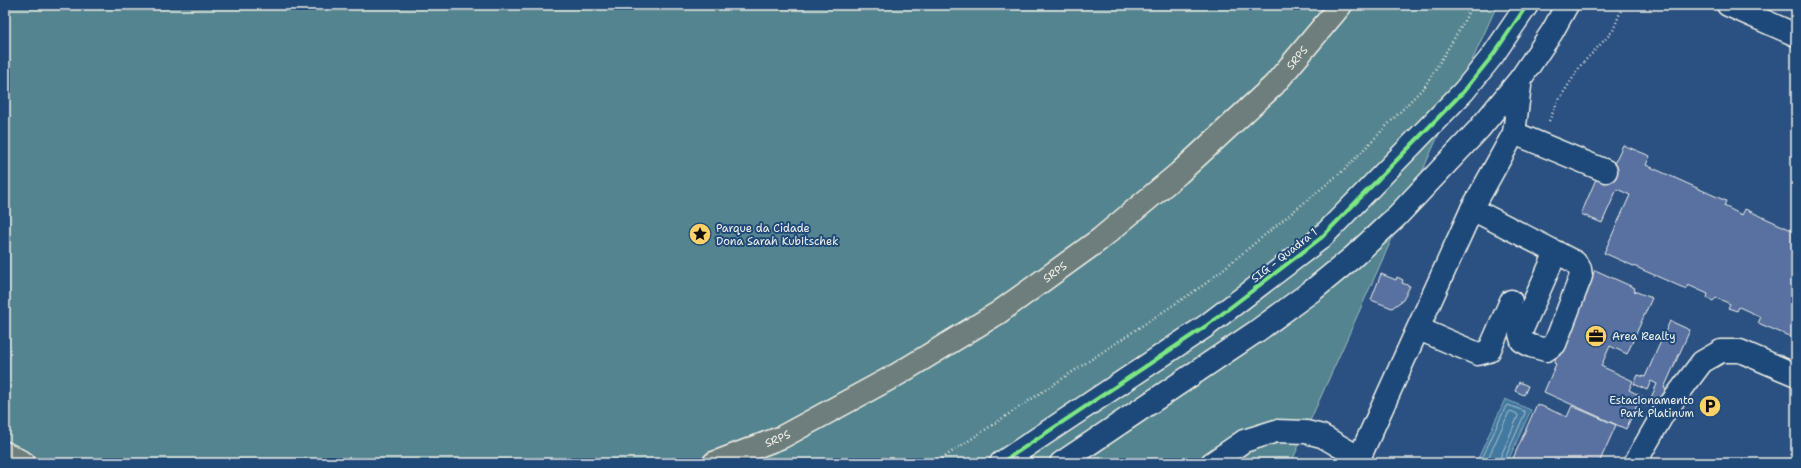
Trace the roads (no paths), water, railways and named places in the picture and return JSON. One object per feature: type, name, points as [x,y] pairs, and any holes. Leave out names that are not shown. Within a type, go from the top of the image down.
[{"type":"main road","name":"SRPS","points":[[714,463],[782,437],[898,374],[998,313],[1099,240],[1179,173],[1274,85],[1341,5]]},
{"type":"main road","points":[[5,453],[24,463]]},
{"type":"street","name":"SIG - Quadra 1","points":[[1001,463],[1206,326],[1321,238],[1464,91],[1493,55],[1527,5]]},
{"type":"street","points":[[1061,463],[1257,330],[1313,290],[1353,257],[1403,210],[1479,129],[1521,78],[1552,32],[1567,5]]},
{"type":"street","points":[[1728,5],[1796,35]]},
{"type":"street","points":[[1212,463],[1244,441],[1276,431],[1306,432],[1322,436],[1358,460],[1419,329],[1472,209],[1514,133],[1521,78]]},
{"type":"street","points":[[1514,133],[1606,171]]},
{"type":"street","points":[[1472,209],[1556,252]]},
{"type":"street","points":[[1419,329],[1469,351],[1482,354],[1489,350],[1511,301]]},
{"type":"street","points":[[1635,463],[1663,414],[1702,362],[1721,351],[1740,351],[1796,375]]},
{"type":"water","points":[[1505,399],[1531,410],[1507,463],[1476,463]]},
{"type":"place","name":"Parque da Cidade Dona Sarah Kubitschek","points":[[700,234]]},
{"type":"place","name":"Area Realty","points":[[1596,336]]},
{"type":"place","name":"Estacionamento Park Platinum","points":[[1710,406]]}]
